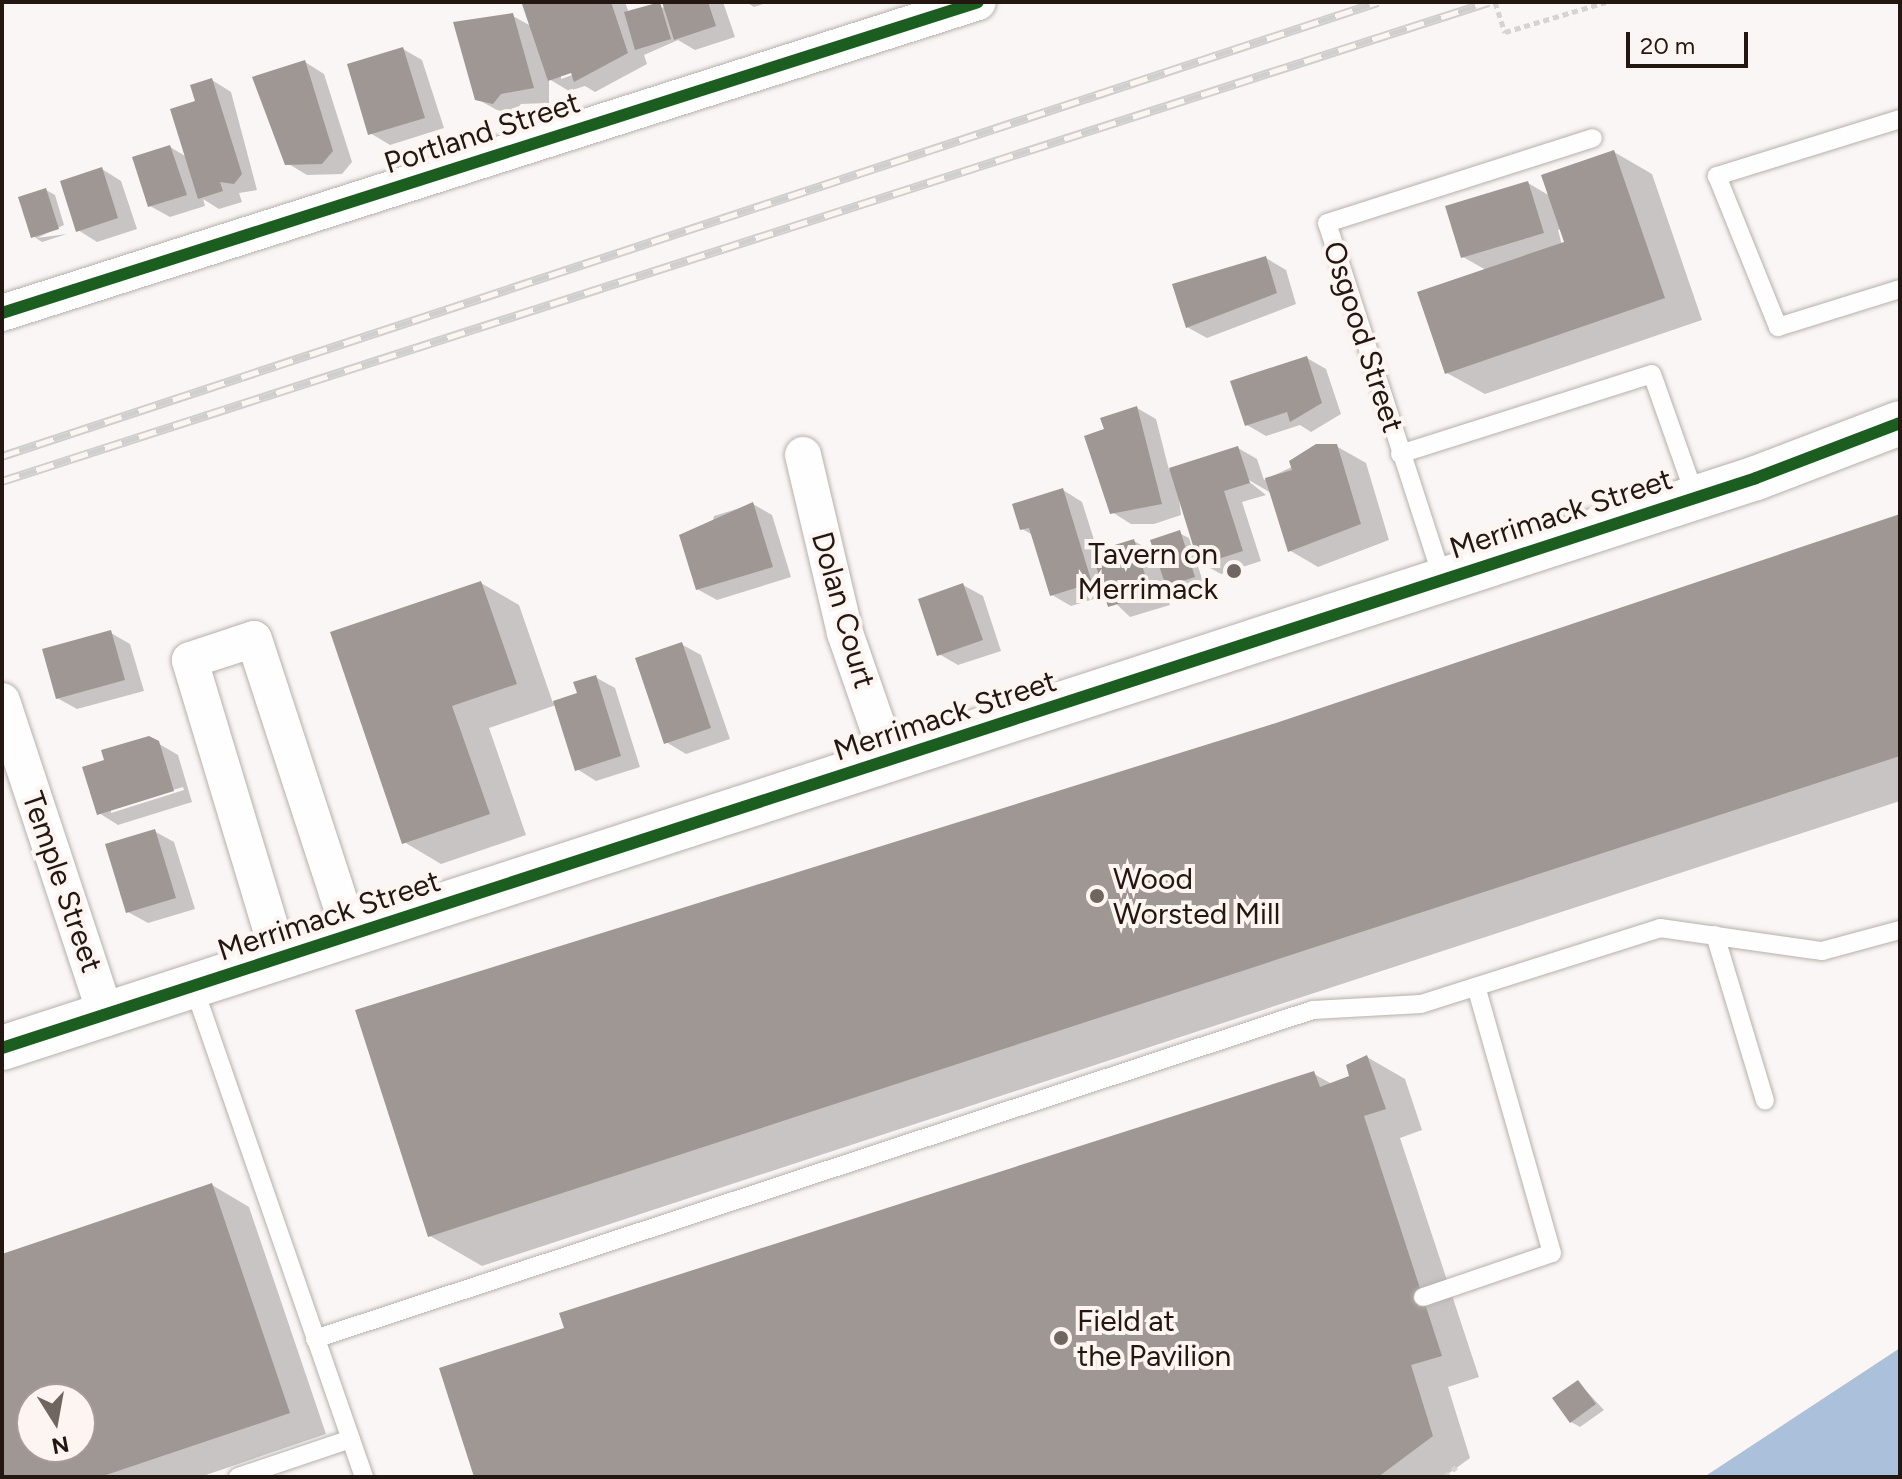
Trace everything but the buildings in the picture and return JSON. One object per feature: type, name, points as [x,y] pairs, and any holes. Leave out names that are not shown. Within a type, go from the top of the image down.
[{"type":"main road","name":"Merrimack Street","points":[[2,1048],[107,1018],[1696,498],[1900,423]]},
{"type":"street","name":"Portland Street","points":[[2,313],[978,2]]},
{"type":"street","name":"Dolan Court","points":[[803,455],[845,633],[890,762]]},
{"type":"street","points":[[280,959],[190,660],[254,639],[351,936]]},
{"type":"street","name":"Temple Street","points":[[2,701],[107,1018]]},
{"type":"lane","points":[[1900,119],[1717,176],[1778,327],[1900,289]]},
{"type":"lane","name":"Osgood Street","points":[[1443,580],[1327,223],[1593,138]]},
{"type":"lane","points":[[1400,454],[1652,374],[1696,498]]},
{"type":"lane","points":[[315,1339],[1313,1010],[1421,1004],[1660,928],[1822,951],[1900,930]]},
{"type":"lane","points":[[1715,935],[1765,1101]]},
{"type":"lane","points":[[1423,1297],[1552,1253],[1476,987]]},
{"type":"lane","points":[[194,988],[364,1477]]},
{"type":"lane","points":[[238,1477],[351,1439]]},
{"type":"path","points":[[1495,2],[1505,32],[1606,2]]},
{"type":"path","points":[[1445,1477],[1456,1467]]},
{"type":"water","points":[[1900,1348],[1900,1477],[1704,1477]]},
{"type":"railway","points":[[2,456],[1378,2]]},
{"type":"railway","points":[[2,481],[1489,2]]},
{"type":"cycle path","points":[[2,313],[978,2]]},
{"type":"cycle path","points":[[2,1048],[1756,478],[1900,423]]},
{"type":"place","name":"Tavern on Merrimack","points":[[1234,571]]},
{"type":"place","name":"Wood Worsted Mill","points":[[1097,896]]},
{"type":"place","name":"Field at the Pavilion","points":[[1061,1338]]}]
